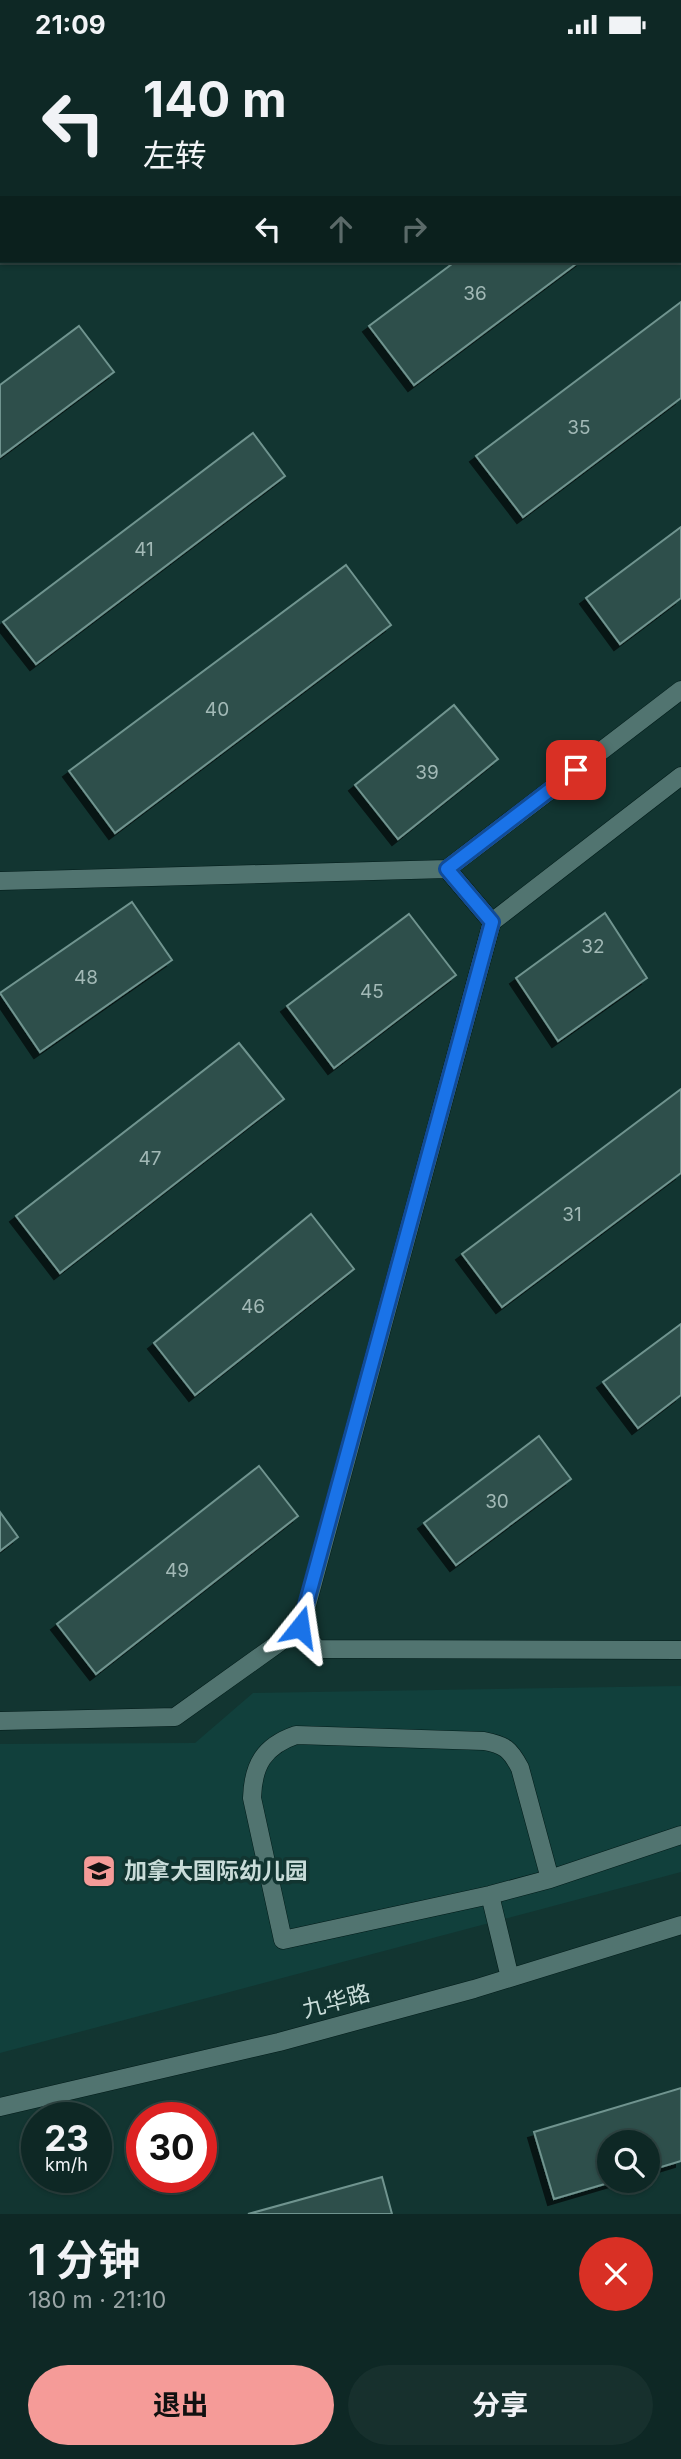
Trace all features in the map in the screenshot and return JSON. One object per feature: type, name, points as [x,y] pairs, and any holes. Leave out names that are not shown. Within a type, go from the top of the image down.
[{"type":"street","points":[[0,880],[447,869],[681,690]]},
{"type":"street","points":[[0,1721],[176,1717],[300,1627],[492,922],[681,776]]},
{"type":"street","points":[[447,869],[492,922]]},
{"type":"street","points":[[300,1627],[317,1649],[681,1650]]},
{"type":"street","points":[[550,1878],[520,1768],[511,1752],[498,1744],[484,1741],[296,1735],[280,1740],[266,1752],[252,1782],[252,1798],[283,1940],[490,1895],[550,1878],[681,1835]]},
{"type":"street","points":[[490,1895],[510,1978]]},
{"type":"street","name":"九华路","points":[[0,2107],[279,2042],[510,1978],[681,1925]]},
{"type":"shaded area","points":[[681,1686],[681,1872],[0,2053],[0,1744],[195,1743],[253,1693]]},
{"type":"building","points":[[453,263],[577,263],[414,385],[369,326]]},
{"type":"building","points":[[681,302],[681,398],[523,517],[476,456]]},
{"type":"building","points":[[79,326],[114,372],[0,457],[0,385]]},
{"type":"building","points":[[253,433],[285,476],[36,664],[3,622]]},
{"type":"building","points":[[681,527],[681,598],[620,644],[586,598]]},
{"type":"building","points":[[346,565],[391,625],[115,833],[69,771]]},
{"type":"building","points":[[454,705],[498,759],[398,839],[355,785]]},
{"type":"building","points":[[132,902],[172,960],[40,1052],[0,993]]},
{"type":"building","points":[[605,913],[647,978],[558,1041],[516,978]]},
{"type":"building","points":[[409,914],[456,975],[334,1068],[287,1006]]},
{"type":"building","points":[[239,1043],[284,1099],[60,1273],[16,1216]]},
{"type":"building","points":[[681,1089],[681,1173],[502,1307],[462,1254]]},
{"type":"building","points":[[311,1214],[354,1269],[195,1395],[154,1343]]},
{"type":"building","points":[[681,1324],[681,1395],[638,1428],[603,1382]]},
{"type":"building","points":[[539,1436],[571,1479],[456,1565],[424,1523]]},
{"type":"building","points":[[259,1466],[298,1516],[96,1674],[57,1624]]},
{"type":"building","points":[[0,1512],[18,1537],[0,1551]]},
{"type":"building","points":[[681,2088],[681,2161],[660,2167],[660,2130],[597,2130],[597,2186],[554,2199],[534,2132]]},
{"type":"building","points":[[382,2177],[392,2214],[248,2214]]},
{"type":"place","name":"加拿大国际幼儿园","points":[[99,1871]]},
{"type":"route","points":[[300,1627],[492,922],[447,869],[576,770]]}]
